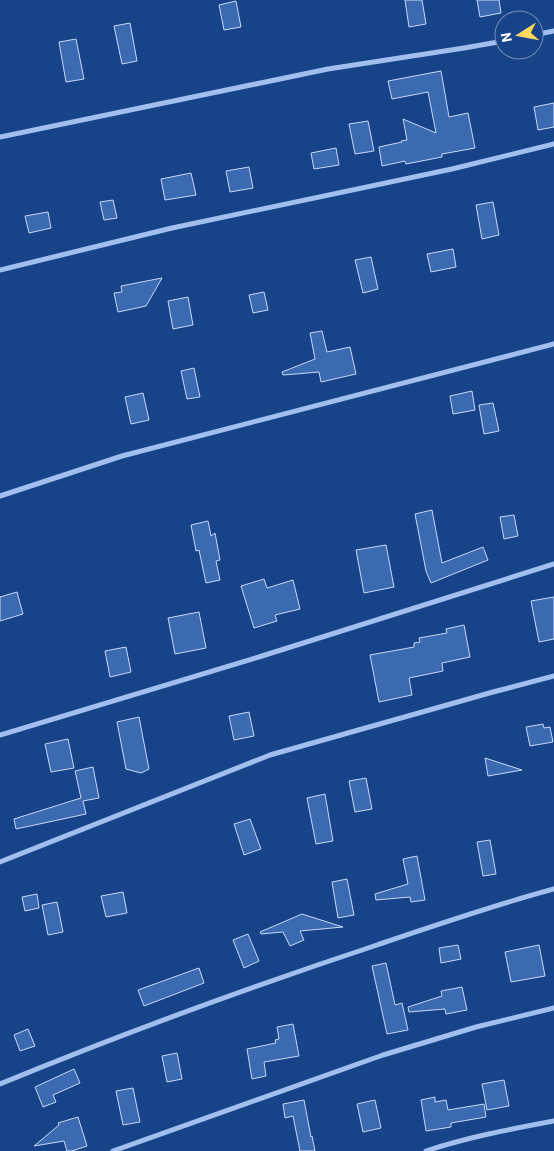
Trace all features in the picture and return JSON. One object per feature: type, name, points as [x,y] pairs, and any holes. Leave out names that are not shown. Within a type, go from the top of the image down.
[{"type":"street","points":[[0,137],[328,69],[494,42]]},
{"type":"street","points":[[0,270],[172,228],[452,169],[554,144]]},
{"type":"street","points":[[0,496],[122,456],[554,344]]},
{"type":"street","points":[[0,735],[271,653],[554,564]]},
{"type":"street","points":[[0,862],[270,755],[554,676]]},
{"type":"street","points":[[0,1084],[87,1048],[286,975],[508,901],[554,889]]},
{"type":"street","points":[[113,1151],[383,1055],[476,1027],[554,1008]]},
{"type":"street","points":[[426,1151],[506,1129],[554,1121]]},
{"type":"building","points":[[405,0],[422,0],[426,24],[409,27]]},
{"type":"building","points":[[477,0],[499,0],[501,10],[494,10],[494,14],[480,17]]},
{"type":"building","points":[[236,1],[241,27],[224,30],[219,5]]},
{"type":"building","points":[[130,23],[137,61],[122,64],[114,26]]},
{"type":"building","points":[[76,39],[84,79],[66,82],[59,42]]},
{"type":"building","points":[[441,71],[449,117],[468,113],[475,148],[442,154],[442,157],[406,164],[405,161],[382,166],[379,147],[407,140],[403,119],[436,133],[428,92],[392,99],[388,81]]},
{"type":"building","points":[[554,103],[554,127],[538,130],[534,107]]},
{"type":"building","points":[[368,121],[374,151],[355,154],[349,124]]},
{"type":"building","points":[[336,148],[339,165],[314,169],[311,153]]},
{"type":"building","points":[[249,167],[253,188],[230,192],[226,171]]},
{"type":"building","points":[[191,173],[196,195],[165,200],[161,179]]},
{"type":"building","points":[[113,200],[117,218],[104,220],[100,202]]},
{"type":"building","points":[[493,202],[499,235],[482,239],[476,205]]},
{"type":"building","points":[[48,212],[51,228],[29,233],[25,216]]},
{"type":"building","points":[[453,249],[456,267],[431,272],[427,254]]},
{"type":"building","points":[[371,257],[378,289],[363,293],[355,260]]},
{"type":"building","points":[[162,278],[146,306],[118,312],[114,293],[122,292],[121,286]]},
{"type":"building","points":[[264,292],[268,310],[253,313],[249,295]]},
{"type":"building","points":[[188,297],[193,325],[173,329],[168,301]]},
{"type":"building","points":[[322,331],[327,352],[350,347],[356,374],[321,382],[319,372],[283,375],[282,372],[315,359],[310,333]]},
{"type":"building","points":[[194,368],[200,397],[187,399],[181,371]]},
{"type":"building","points":[[472,391],[475,410],[453,414],[450,396]]},
{"type":"building","points":[[143,393],[149,420],[131,424],[125,397]]},
{"type":"building","points":[[493,403],[499,431],[484,434],[479,405]]},
{"type":"building","points":[[432,510],[442,563],[483,547],[488,560],[431,583],[426,571],[415,514]]},
{"type":"building","points":[[514,515],[518,536],[504,539],[500,517]]},
{"type":"building","points":[[208,521],[211,536],[215,533],[220,560],[216,561],[220,580],[206,583],[199,550],[196,551],[191,525]]},
{"type":"building","points":[[386,545],[394,587],[364,593],[356,550]]},
{"type":"building","points":[[264,579],[267,588],[293,580],[300,609],[275,615],[277,621],[254,628],[241,586]]},
{"type":"building","points":[[17,592],[23,614],[0,621],[0,597]]},
{"type":"building","points":[[554,597],[554,639],[539,642],[531,601]]},
{"type":"building","points":[[199,612],[206,648],[175,654],[168,618]]},
{"type":"building","points":[[464,625],[470,657],[442,663],[443,671],[409,678],[412,695],[379,702],[370,655],[414,647],[414,643],[420,642],[419,638],[447,633],[446,629]]},
{"type":"building","points":[[126,647],[131,672],[110,677],[105,651]]},
{"type":"building","points":[[249,712],[254,736],[234,740],[229,716]]},
{"type":"building","points":[[139,717],[149,769],[141,773],[126,769],[117,722]]},
{"type":"building","points":[[543,724],[544,728],[550,727],[553,742],[530,746],[526,727]]},
{"type":"building","points":[[68,739],[74,768],[51,772],[45,744]]},
{"type":"building","points":[[485,758],[522,770],[488,776]]},
{"type":"building","points":[[93,767],[99,798],[83,801],[86,814],[16,829],[14,819],[81,798],[75,771]]},
{"type":"building","points":[[366,778],[372,809],[355,812],[349,781]]},
{"type":"building","points":[[325,794],[333,841],[316,844],[307,798]]},
{"type":"building","points":[[250,819],[261,849],[244,855],[234,824]]},
{"type":"building","points":[[490,840],[496,874],[483,876],[477,842]]},
{"type":"building","points":[[417,856],[425,900],[411,902],[410,897],[376,900],[375,894],[408,884],[403,859]]},
{"type":"building","points":[[347,879],[354,915],[338,918],[332,882]]},
{"type":"building","points":[[123,892],[127,913],[106,917],[101,896]]},
{"type":"building","points":[[37,894],[39,908],[25,911],[22,897]]},
{"type":"building","points":[[57,902],[63,932],[48,935],[42,905]]},
{"type":"building","points":[[302,914],[343,927],[300,931],[304,940],[290,946],[283,932],[261,934],[260,932]]},
{"type":"building","points":[[248,934],[259,961],[244,968],[233,940]]},
{"type":"building","points":[[458,945],[461,959],[441,963],[439,948]]},
{"type":"building","points":[[539,945],[545,976],[511,982],[505,952]]},
{"type":"building","points":[[386,963],[395,1005],[402,1003],[408,1030],[387,1034],[372,966]]},
{"type":"building","points":[[199,968],[204,983],[144,1006],[138,990]]},
{"type":"building","points":[[462,987],[467,1010],[446,1014],[445,1009],[409,1012],[408,1007],[442,996],[441,991]]},
{"type":"building","points":[[293,1024],[299,1056],[264,1062],[266,1076],[252,1079],[247,1049],[276,1043],[275,1040],[279,1039],[277,1027]]},
{"type":"building","points":[[28,1029],[35,1046],[20,1051],[14,1035]]},
{"type":"building","points":[[177,1053],[182,1079],[167,1082],[162,1056]]},
{"type":"building","points":[[74,1069],[80,1083],[53,1095],[56,1102],[43,1107],[35,1087]]},
{"type":"building","points":[[504,1080],[509,1106],[487,1110],[482,1084]]},
{"type":"building","points":[[133,1088],[140,1122],[123,1125],[116,1091]]},
{"type":"building","points":[[435,1097],[435,1102],[446,1100],[448,1110],[484,1104],[486,1117],[451,1123],[451,1127],[426,1131],[421,1100]]},
{"type":"building","points":[[304,1100],[315,1151],[300,1151],[293,1116],[285,1118],[283,1104]]},
{"type":"building","points":[[375,1100],[381,1128],[363,1132],[357,1104]]},
{"type":"building","points":[[78,1117],[87,1146],[67,1151],[64,1141],[34,1146],[59,1125],[58,1123]]}]
